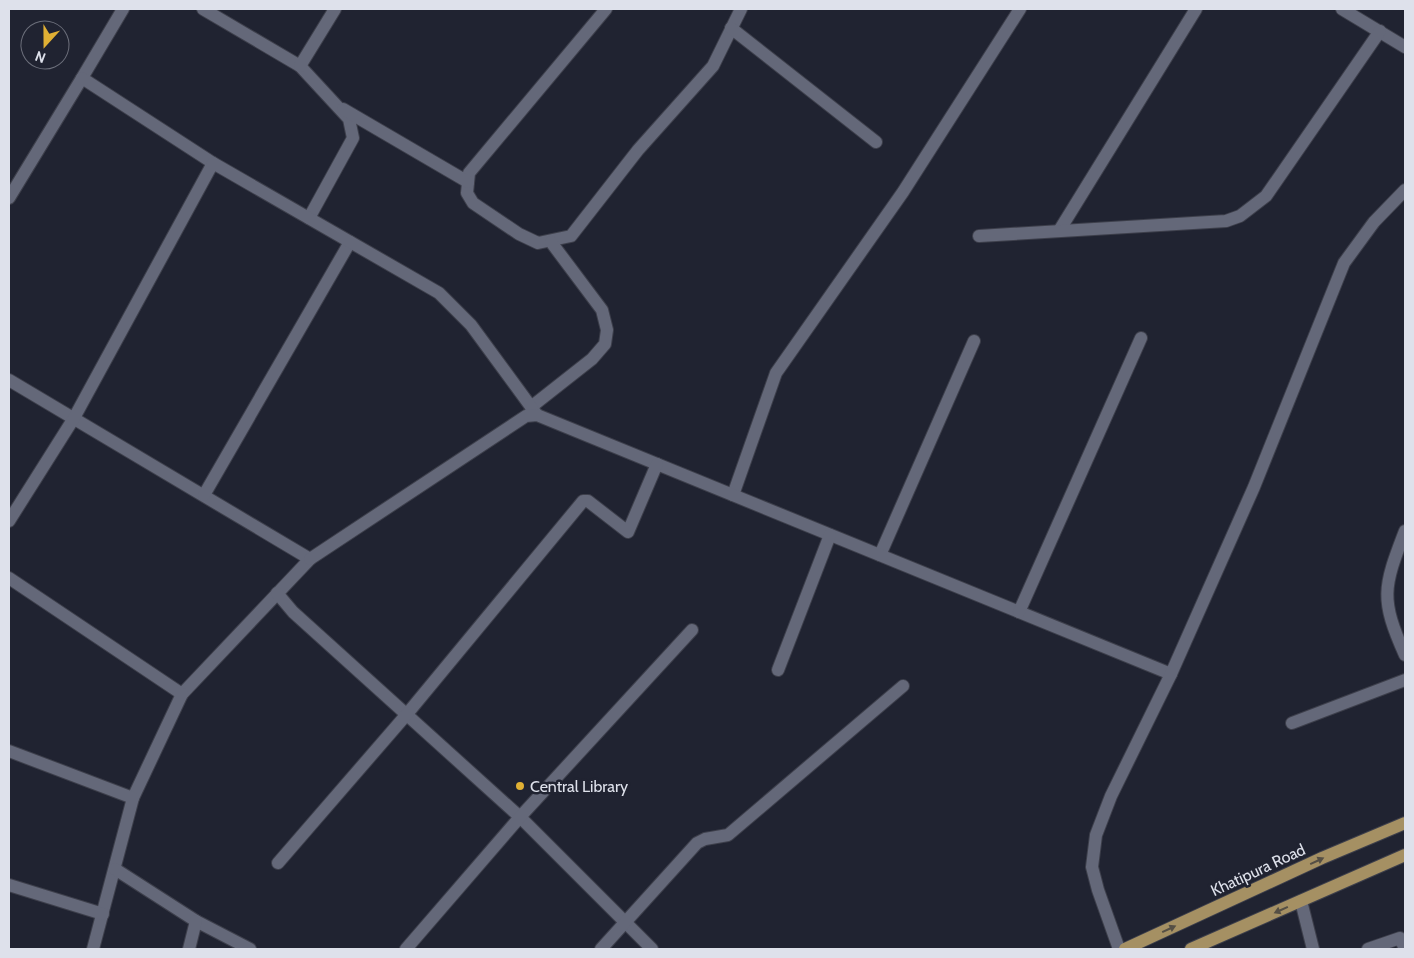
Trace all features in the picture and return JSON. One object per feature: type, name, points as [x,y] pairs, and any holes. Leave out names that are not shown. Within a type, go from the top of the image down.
[{"type":"main road","name":"Khatipura Road","points":[[1125,949],[1322,858],[1405,823]]},
{"type":"main road","points":[[1191,949],[1405,855]]},
{"type":"street","points":[[9,198],[123,9]]},
{"type":"street","points":[[203,9],[300,66],[348,119],[353,138],[309,218]]},
{"type":"street","points":[[300,66],[335,9]]},
{"type":"street","points":[[606,9],[469,173],[467,192],[473,203],[538,243],[551,242],[571,236],[638,150],[713,66],[741,9]]},
{"type":"street","points":[[733,495],[776,373],[903,192],[1020,9]]},
{"type":"street","points":[[1058,231],[1196,9]]},
{"type":"street","points":[[1342,9],[1405,47]]},
{"type":"street","points":[[731,28],[876,142]]},
{"type":"street","points":[[979,236],[1226,221],[1240,216],[1266,196],[1380,31]]},
{"type":"street","points":[[82,78],[213,163],[439,293],[472,325],[534,411],[657,464],[1171,674]]},
{"type":"street","points":[[338,106],[468,182]]},
{"type":"street","points":[[9,521],[74,418],[213,163]]},
{"type":"street","points":[[1119,949],[1092,867],[1096,835],[1111,796],[1171,674],[1254,487],[1344,263],[1374,222],[1405,190]]},
{"type":"street","points":[[204,495],[350,242]]},
{"type":"street","points":[[93,949],[133,798],[182,694],[310,559],[534,411],[592,359],[604,344],[607,330],[602,310],[551,242]]},
{"type":"street","points":[[1019,612],[1141,338]]},
{"type":"street","points":[[880,555],[974,341]]},
{"type":"street","points":[[9,380],[310,559]]},
{"type":"street","points":[[278,863],[407,714],[583,501],[588,501],[626,532],[629,531],[657,464]]},
{"type":"street","points":[[1405,531],[1385,590],[1390,621],[1405,655]]},
{"type":"street","points":[[778,670],[830,534]]},
{"type":"street","points":[[9,578],[182,694]]},
{"type":"street","points":[[277,593],[293,612],[520,817],[652,949]]},
{"type":"street","points":[[406,949],[520,817],[692,630]]},
{"type":"street","points":[[1292,723],[1405,680]]},
{"type":"street","points":[[601,949],[697,842],[728,835],[903,686]]},
{"type":"street","points":[[9,751],[133,798]]},
{"type":"street","points":[[115,869],[196,921],[250,949]]},
{"type":"street","points":[[9,885],[103,914]]},
{"type":"street","points":[[1300,901],[1313,949]]},
{"type":"street","points":[[189,949],[196,921]]},
{"type":"street","points":[[1368,949],[1400,938],[1405,949]]},
{"type":"place","name":"Central Library","points":[[520,786]]}]
